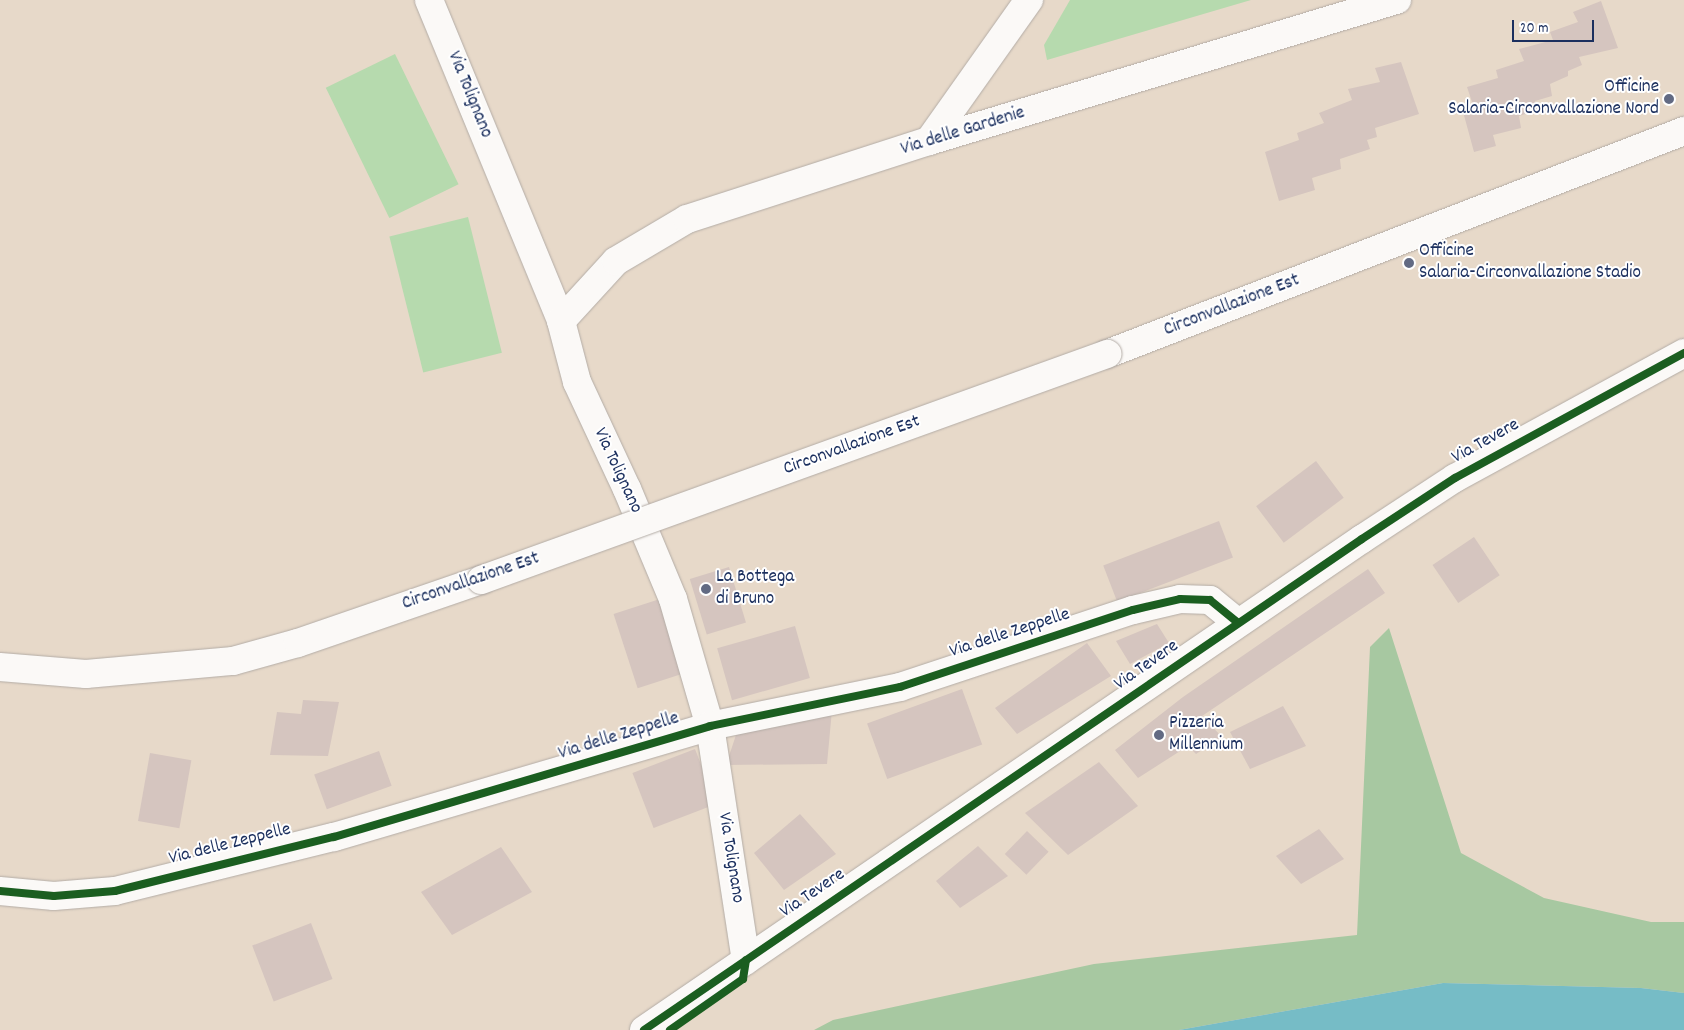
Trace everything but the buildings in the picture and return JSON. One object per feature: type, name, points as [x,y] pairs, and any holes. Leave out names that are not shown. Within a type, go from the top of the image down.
[{"type":"street","name":"Via Tolignano","points":[[429,0],[561,321],[577,382],[628,489],[673,599],[710,726],[746,960]]},
{"type":"street","points":[[929,141],[1029,0]]},
{"type":"street","name":"Via delle Gardenie","points":[[561,321],[616,261],[687,219],[929,141],[1397,0]]},
{"type":"street","name":"Circonvallazione Est","points":[[0,667],[86,674],[233,661],[298,643],[481,580],[1107,354],[1684,131]]},
{"type":"street","name":"Via Tevere","points":[[644,1030],[1237,622],[1455,478],[1684,353]]},
{"type":"street","name":"Via delle Zeppelle","points":[[0,891],[54,896],[115,891],[334,837],[710,726],[900,688],[1133,610],[1180,599],[1210,600],[1237,622]]},
{"type":"green space","points":[[1070,0],[1251,0],[1047,60],[1044,45]]},
{"type":"green space","points":[[395,54],[459,184],[389,218],[326,88]]},
{"type":"green space","points":[[468,217],[502,353],[423,372],[389,237]]},
{"type":"green space","points":[[1389,628],[1461,853],[1544,898],[1651,922],[1684,922],[1684,993],[1641,988],[1443,983],[1179,1030],[814,1030],[833,1020],[1094,964],[1357,935],[1370,647]]},
{"type":"water","points":[[1443,983],[1641,988],[1684,993],[1684,1030],[1179,1030]]},
{"type":"cycle path","points":[[644,1030],[1362,539],[1455,478],[1684,353]]},
{"type":"cycle path","points":[[0,891],[54,896],[115,891],[334,837],[710,726],[900,687],[1133,610],[1180,599],[1210,600],[1237,622]]},
{"type":"cycle path","points":[[670,1030],[743,979],[746,960]]},
{"type":"place","name":"Officine Salaria-Circonvallazione Nord","points":[[1669,99]]},
{"type":"place","name":"Officine Salaria-Circonvallazione Stadio","points":[[1409,263]]},
{"type":"place","name":"La Bottega di Bruno","points":[[706,589]]},
{"type":"place","name":"Pizzeria Millennium","points":[[1159,735]]}]
